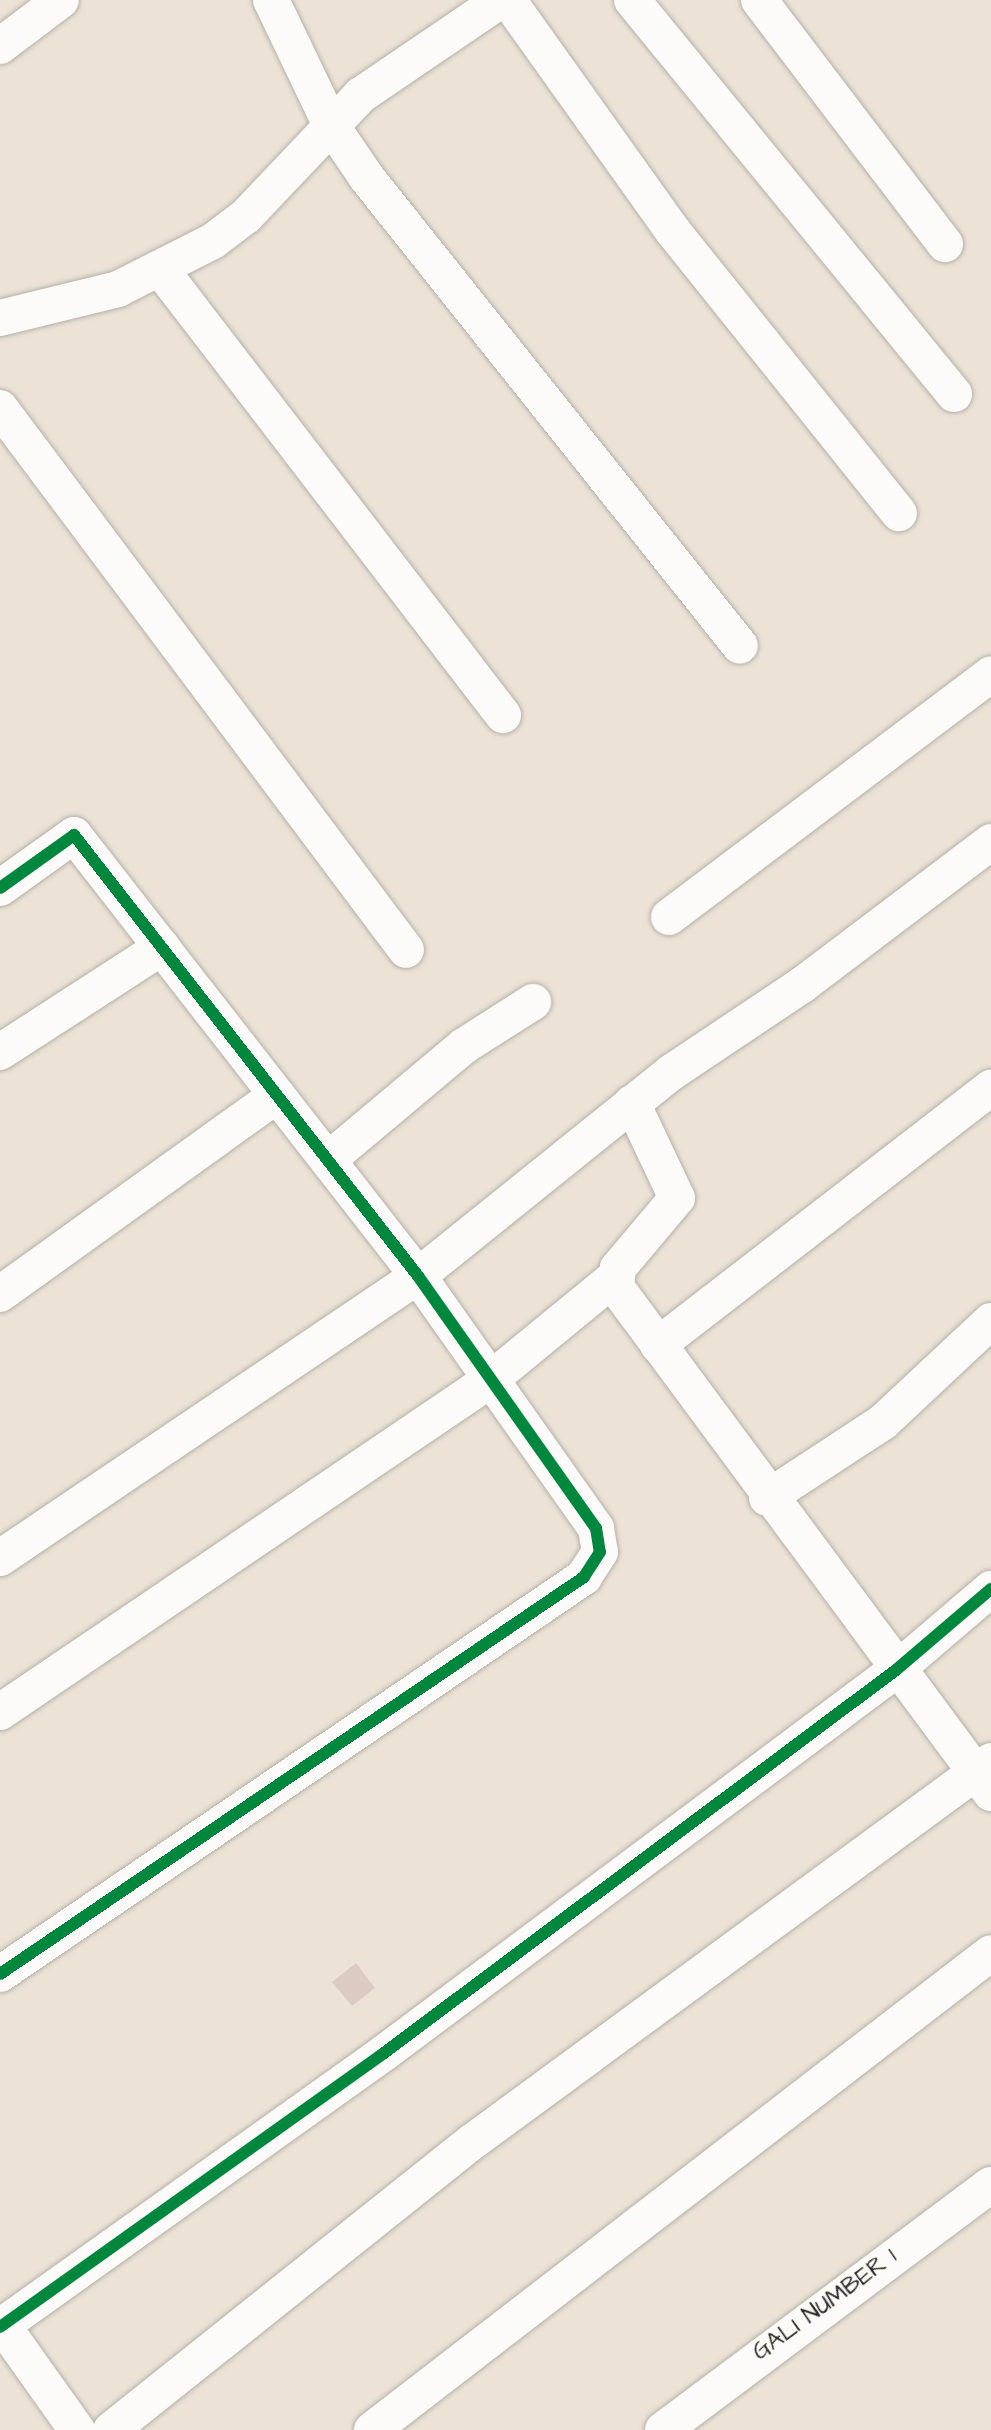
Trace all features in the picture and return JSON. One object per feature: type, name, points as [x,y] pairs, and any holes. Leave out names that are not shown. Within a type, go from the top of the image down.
[{"type":"street","points":[[0,46],[61,0]]},
{"type":"street","points":[[271,0],[331,125],[740,646]]},
{"type":"street","points":[[0,318],[118,289],[162,271],[246,216],[331,125],[402,64],[501,0]]},
{"type":"street","points":[[508,0],[672,230],[899,513]]},
{"type":"street","points":[[632,0],[954,394]]},
{"type":"street","points":[[759,0],[945,244]]},
{"type":"street","points":[[162,271],[503,715]]},
{"type":"street","points":[[0,408],[406,950]]},
{"type":"street","points":[[669,917],[991,674]]},
{"type":"street","points":[[0,888],[74,835],[418,1276],[596,1528],[600,1552],[589,1570],[0,1974]]},
{"type":"street","points":[[0,1558],[418,1276],[632,1103],[991,842]]},
{"type":"street","points":[[0,1052],[162,947]]},
{"type":"street","points":[[328,1160],[464,1046],[533,1002]]},
{"type":"street","points":[[658,1345],[991,1088]]},
{"type":"street","points":[[0,1294],[277,1095]]},
{"type":"street","points":[[0,1712],[490,1380],[613,1279],[677,1198],[632,1103]]},
{"type":"street","points":[[111,2430],[472,2142],[986,1776],[896,1670],[767,1498],[613,1279]]},
{"type":"street","points":[[767,1498],[883,1422],[991,1321]]},
{"type":"street","points":[[77,2430],[1,2326],[384,2053],[896,1670],[991,1589]]},
{"type":"street","points":[[372,2430],[991,1953]]},
{"type":"street","name":"GALI NUMBER 1","points":[[663,2430],[991,2185]]},
{"type":"building","points":[[356,1963],[375,1988],[352,2006],[332,1982]]},
{"type":"cycle path","points":[[0,888],[74,835],[418,1276],[596,1528],[600,1552],[584,1577],[0,1974]]},
{"type":"cycle path","points":[[0,2327],[384,2053],[896,1670],[991,1589]]}]
